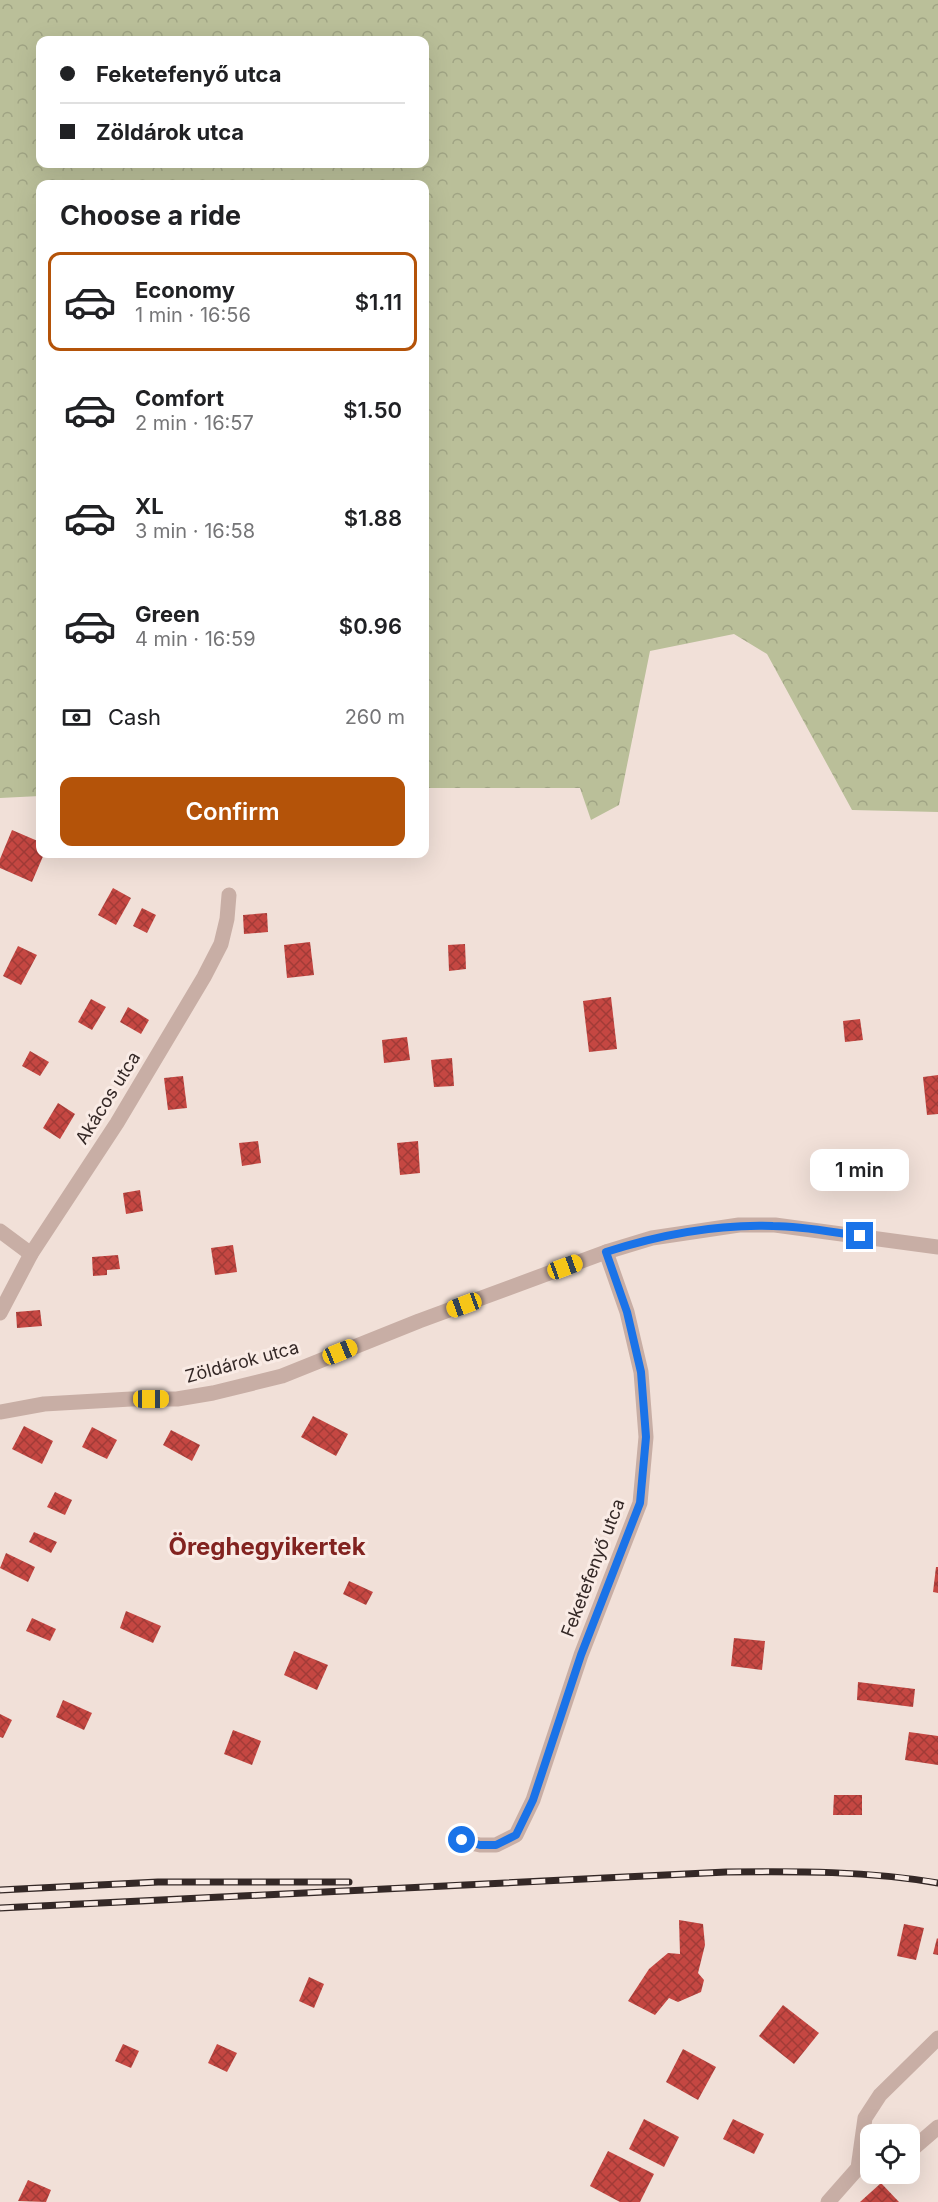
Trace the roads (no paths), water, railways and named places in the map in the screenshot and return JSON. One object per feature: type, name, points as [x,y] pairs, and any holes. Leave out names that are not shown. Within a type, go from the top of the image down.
[{"type":"street","name":"Akácos utca","points":[[0,1313],[31,1254],[117,1124],[204,977],[220,944],[227,919],[229,895]]},
{"type":"street","name":"Zöldárok utca","points":[[0,1412],[44,1404],[177,1399],[213,1393],[282,1376],[419,1321],[606,1252],[652,1238],[739,1225],[799,1228],[938,1247]]},
{"type":"street","points":[[0,1231],[31,1254]]},
{"type":"street","name":"Feketefenyő utca","points":[[462,1840],[480,1845],[496,1845],[516,1835],[533,1800],[581,1655],[640,1503],[646,1437],[641,1372],[627,1312],[606,1252]]},
{"type":"street","points":[[865,2124],[865,2118],[880,2095],[938,2038]]},
{"type":"street","points":[[920,2143],[938,2127]]},
{"type":"street","points":[[828,2202],[860,2171]]},
{"type":"railway","points":[[0,1908],[726,1872],[859,1874],[938,1883]]},
{"type":"railway","points":[[0,1890],[158,1882],[349,1882]]},
{"type":"district","name":"Öreghegyikertek","points":[[267,1547]]}]
